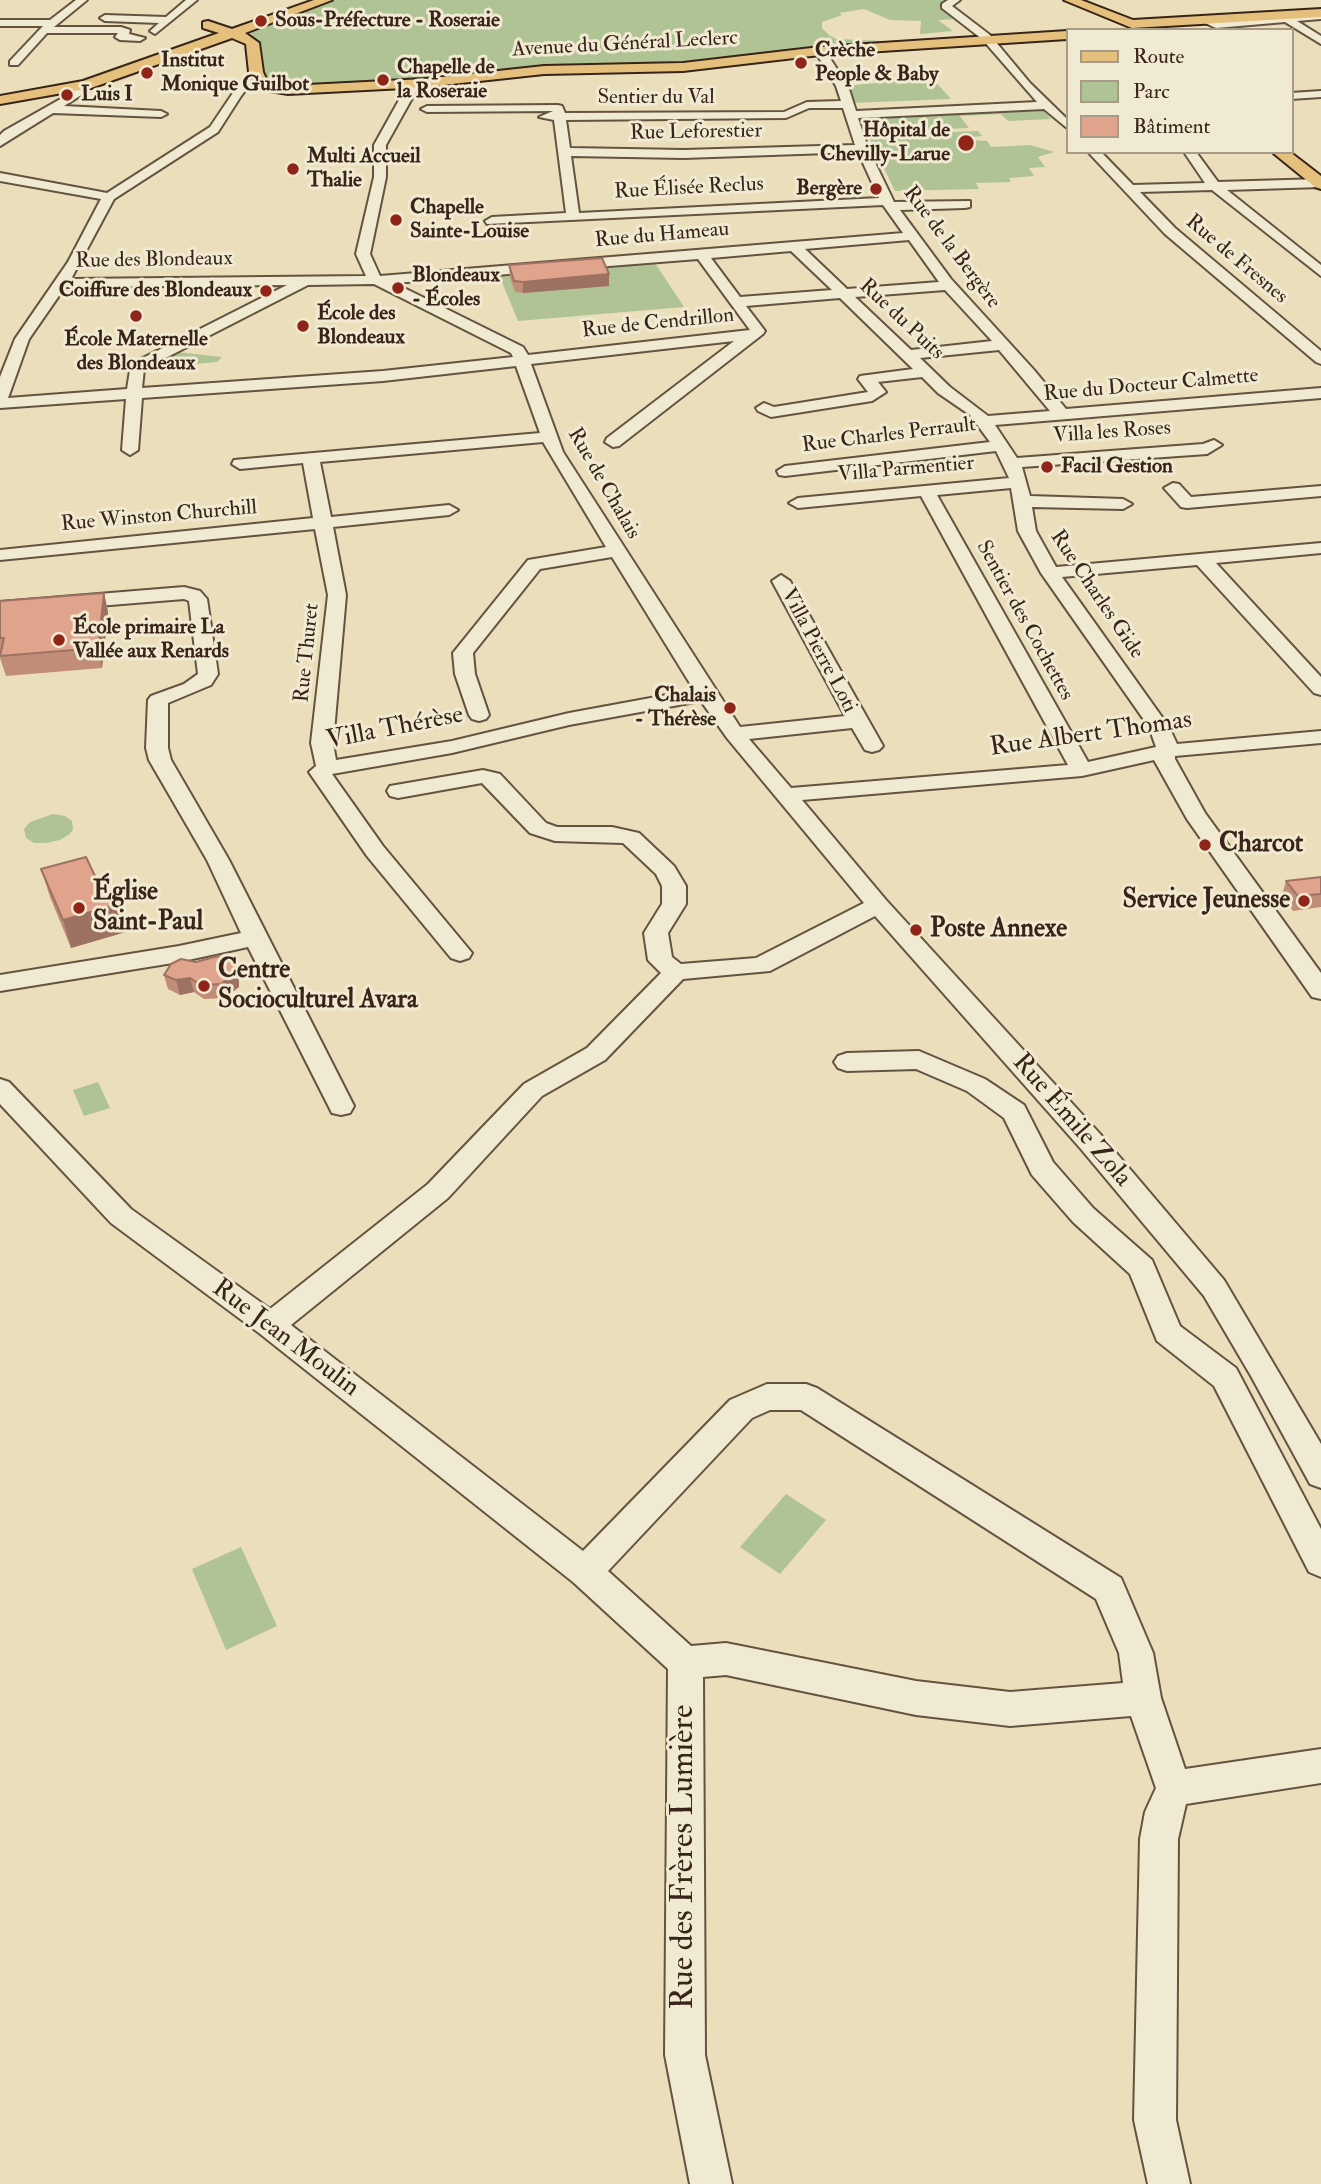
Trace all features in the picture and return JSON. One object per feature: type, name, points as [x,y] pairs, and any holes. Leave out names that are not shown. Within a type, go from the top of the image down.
[{"type":"main road","points":[[206,0],[214,28],[252,46],[254,77]]},
{"type":"main road","points":[[0,100],[75,88],[214,28],[252,27],[326,0]]},
{"type":"main road","points":[[1061,0],[1083,9],[1103,28],[1321,15]]},
{"type":"main road","points":[[1070,0],[1137,27]]},
{"type":"main road","points":[[1186,28],[1215,26],[1232,20]]},
{"type":"main road","name":"Avenue du Général Leclerc","points":[[254,77],[264,91],[306,90],[414,84],[544,70],[690,66],[820,51],[1064,35]]},
{"type":"main road","points":[[1293,152],[1320,177]]},
{"type":"main road","points":[[1283,154],[1298,166],[1320,177]]},
{"type":"street","points":[[14,63],[52,23],[82,0]]},
{"type":"street","points":[[153,41],[159,33],[154,30],[192,0]]},
{"type":"street","points":[[955,0],[946,6],[988,38],[1026,85],[1066,124]]},
{"type":"street","points":[[1215,26],[1321,15]]},
{"type":"street","points":[[52,23],[89,17],[166,20]]},
{"type":"street","points":[[1287,19],[1321,41]]},
{"type":"street","points":[[0,23],[52,23],[121,30],[126,32],[120,37],[140,38]]},
{"type":"street","name":"Rue de la Bergère","points":[[820,51],[842,86],[862,148],[889,203],[949,285],[1000,345],[1029,373],[1062,415]]},
{"type":"street","points":[[0,177],[108,197],[214,129],[236,94],[254,77]]},
{"type":"street","points":[[1293,81],[1303,88]]},
{"type":"street","points":[[374,279],[363,254],[381,169],[380,145],[413,115],[414,84]]},
{"type":"street","points":[[0,142],[8,134],[80,92],[75,88]]},
{"type":"street","points":[[1293,96],[1321,94]]},
{"type":"street","name":"Sentier du Val","points":[[413,115],[786,115],[807,105],[848,109],[1048,105]]},
{"type":"street","points":[[51,109],[161,114]]},
{"type":"street","points":[[562,117],[573,216]]},
{"type":"street","name":"Rue Leforestier","points":[[564,152],[684,154],[862,148]]},
{"type":"street","name":"Rue de Fresnes","points":[[1096,154],[1170,231],[1321,359]]},
{"type":"street","points":[[1192,154],[1215,186],[1321,272]]},
{"type":"street","points":[[1128,189],[1215,186],[1320,177]]},
{"type":"street","name":"Rue des Blondeaux","points":[[61,283],[75,262],[108,197]]},
{"type":"street","name":"Rue Élisée Reclus","points":[[492,221],[889,203],[965,204]]},
{"type":"street","name":"Rue du Hameau","points":[[374,279],[521,270],[912,236]]},
{"type":"street","name":"Rue du Puits","points":[[793,246],[924,372],[984,421]]},
{"type":"street","points":[[701,253],[736,302]]},
{"type":"street","points":[[130,450],[136,368],[310,279]]},
{"type":"street","name":"Rue des Blondeaux","points":[[61,283],[374,279]]},
{"type":"street","name":"Rue de Chalais","points":[[374,279],[514,346],[555,452],[615,551],[734,734],[786,794]]},
{"type":"street","points":[[0,400],[22,339],[61,283]]},
{"type":"street","name":"Rue de Cendrillon","points":[[736,302],[949,285]]},
{"type":"street","name":"Rue de Cendrillon","points":[[0,400],[133,394],[383,376],[752,335],[758,331],[736,302]]},
{"type":"street","points":[[623,334],[659,331],[668,344]]},
{"type":"street","points":[[613,442],[752,335]]},
{"type":"street","points":[[907,355],[1000,345]]},
{"type":"street","points":[[764,408],[771,412],[872,396],[878,392],[866,379],[924,372]]},
{"type":"street","name":"Rue du Docteur Calmette","points":[[984,421],[1321,393]]},
{"type":"street","name":"Rue Charles Gide","points":[[984,421],[1012,463],[1027,531],[1050,573],[1158,727],[1167,745],[1164,759],[1195,814],[1321,991]]},
{"type":"street","points":[[240,464],[311,460],[549,437]]},
{"type":"street","name":"Villa les Roses","points":[[1012,463],[1207,449],[1214,445]]},
{"type":"street","name":"Rue Charles Perrault","points":[[785,471],[999,446]]},
{"type":"street","name":"Rue Thuret","points":[[311,460],[337,595],[322,743],[327,768]]},
{"type":"street","points":[[1173,488],[1187,503],[1321,491]]},
{"type":"street","name":"Villa Parmentier","points":[[798,502],[926,490],[1020,492],[1123,504]]},
{"type":"street","name":"Sentier des Cochettes","points":[[926,490],[1082,770]]},
{"type":"street","name":"Rue Winston Churchill","points":[[0,555],[449,510]]},
{"type":"street","points":[[1050,573],[1321,548]]},
{"type":"street","points":[[480,715],[465,674],[463,653],[534,564],[615,551]]},
{"type":"street","points":[[1203,560],[1321,690]]},
{"type":"street","name":"Villa Pierre Loti","points":[[781,581],[872,746]]},
{"type":"street","points":[[0,608],[184,593],[193,594],[198,599],[208,674],[204,681],[191,688],[158,700],[157,748],[160,760],[219,860],[255,938],[341,1106]]},
{"type":"street","name":"Villa Thérèse","points":[[460,953],[375,851],[320,772],[327,768],[452,747],[569,719],[706,694]]},
{"type":"street","name":"Villa Pierre Loti","points":[[734,734],[856,721]]},
{"type":"street","name":"Rue Albert Thomas","points":[[786,794],[1082,770],[1165,751],[1321,737]]},
{"type":"street","points":[[398,792],[483,776],[492,779],[538,828],[555,834],[612,834],[631,838],[666,871],[674,886],[674,904],[656,933],[660,960],[676,972]]},
{"type":"street","name":"Rue Émile Zola","points":[[786,794],[878,905],[1091,1142],[1214,1288],[1321,1474]]},
{"type":"street","points":[[270,1325],[438,1191],[533,1090],[596,1054],[676,972],[761,965],[878,905]]},
{"type":"street","points":[[0,983],[178,954],[255,938]]},
{"type":"street","points":[[847,1062],[919,1060],[976,1085],[1015,1112],[1042,1168],[1083,1215],[1142,1268],[1168,1333],[1225,1377],[1321,1562]]},
{"type":"street","name":"Rue Jean Moulin","points":[[0,1088],[121,1216],[270,1325],[585,1572]]},
{"type":"street","points":[[1143,1698],[1010,1709],[916,1698],[726,1659],[685,1662],[585,1572],[741,1409],[767,1397],[806,1397],[1109,1589],[1136,1653],[1143,1698],[1174,1788],[1164,1812],[1159,1839],[1155,2120],[1169,2184]]},
{"type":"street","name":"Rue des Frères Lumière","points":[[685,1662],[685,2055],[711,2184]]},
{"type":"street","points":[[1174,1788],[1321,1766]]},
{"type":"green space","points":[[332,0],[949,0],[941,6],[958,19],[938,20],[953,31],[920,34],[921,21],[890,20],[864,9],[839,13],[842,15],[822,22],[822,28],[830,36],[837,39],[884,41],[784,50],[690,65],[276,88],[264,81],[261,50],[250,32]]},
{"type":"green space","points":[[932,78],[951,99],[852,103],[844,86]]},
{"type":"green space","points":[[1039,106],[1051,119],[1008,121],[1001,114],[960,116],[969,128],[863,133],[856,117]]},
{"type":"green space","points":[[978,131],[982,136],[970,140],[987,141],[991,147],[1030,145],[1054,152],[1038,157],[1045,167],[1029,168],[1034,176],[1009,178],[1011,182],[976,183],[979,189],[895,191],[868,135]]},
{"type":"green space","points":[[653,260],[684,307],[518,321],[499,275]]},
{"type":"green space","points":[[177,352],[222,357],[217,362],[146,368]]},
{"type":"green space","points":[[53,814],[65,816],[72,821],[73,829],[70,834],[60,840],[46,843],[34,843],[26,838],[24,829],[30,822]]},
{"type":"green space","points":[[98,1082],[110,1108],[84,1116],[73,1090]]},
{"type":"green space","points":[[786,1494],[826,1520],[780,1574],[740,1547]]},
{"type":"green space","points":[[241,1547],[277,1626],[226,1650],[192,1569]]},
{"type":"building","points":[[602,258],[609,274],[523,282],[514,281],[509,265]]},
{"type":"building","name":"École primaire La Vallée aux Renards","points":[[104,593],[98,648],[0,656],[4,638],[0,638],[0,601]]},
{"type":"building","points":[[86,857],[103,893],[115,890],[122,903],[63,920],[41,869]]},
{"type":"building","points":[[1321,877],[1321,894],[1298,896],[1286,881]]},
{"type":"building","points":[[218,956],[228,958],[236,965],[236,973],[221,984],[201,985],[190,978],[176,980],[164,975],[171,964],[181,959],[196,962]]},
{"type":"place","name":"Sous-Préfecture - Roseraie","points":[[261,21]]},
{"type":"place","name":"Crèche People & Baby","points":[[801,63]]},
{"type":"place","name":"Institut Monique Guilbot","points":[[147,73]]},
{"type":"place","name":"Chapelle de la Roseraie","points":[[383,80]]},
{"type":"place","name":"Luis I","points":[[67,95]]},
{"type":"place","name":"Hôpital de Chevilly-Larue","points":[[966,143]]},
{"type":"place","name":"Multi Accueil Thalie","points":[[293,169]]},
{"type":"place","name":"Bergère","points":[[876,189]]},
{"type":"place","name":"Chapelle Sainte-Louise","points":[[396,220]]},
{"type":"place","name":"Blondeaux - Écoles","points":[[398,288]]},
{"type":"place","name":"Coiffure des Blondeaux","points":[[266,291]]},
{"type":"place","name":"École Maternelle des Blondeaux","points":[[136,316]]},
{"type":"place","name":"École des Blondeaux","points":[[303,326]]},
{"type":"place","name":"Facil Gestion","points":[[1047,467]]},
{"type":"place","name":"École primaire La Vallée aux Renards","points":[[59,640]]},
{"type":"place","name":"Chalais - Thérèse","points":[[730,708]]},
{"type":"place","name":"Charcot","points":[[1205,845]]},
{"type":"place","name":"Service Jeunesse","points":[[1304,901]]},
{"type":"place","name":"Église Saint-Paul","points":[[79,908]]},
{"type":"place","name":"Poste Annexe","points":[[916,930]]},
{"type":"place","name":"Centre Socioculturel Avara","points":[[204,986]]}]
